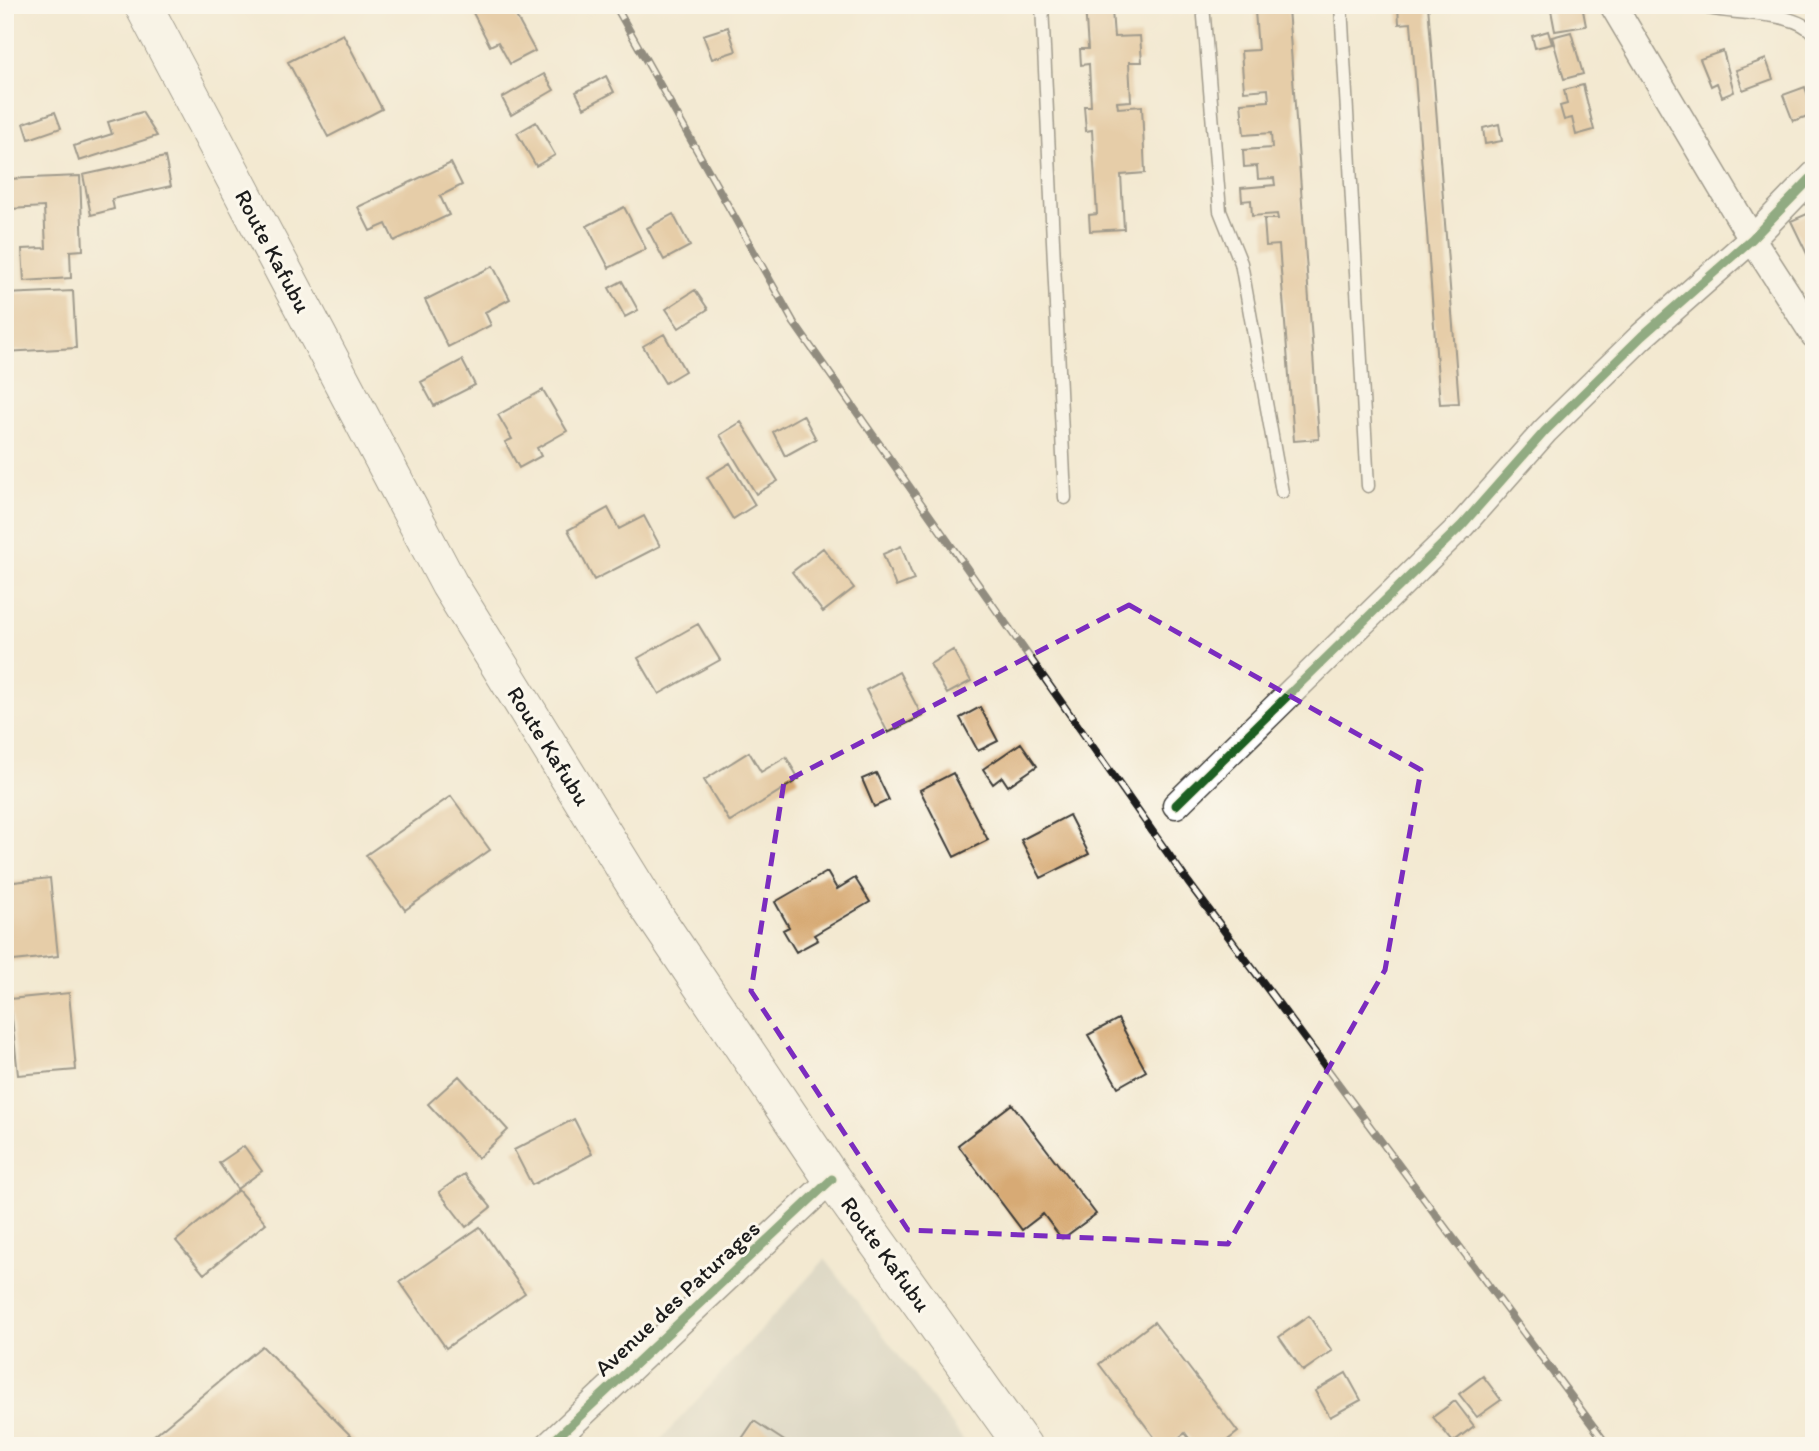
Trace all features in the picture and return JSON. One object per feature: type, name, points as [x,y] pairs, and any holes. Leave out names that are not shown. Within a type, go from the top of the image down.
[{"type":"main road","name":"Route Kafubu","points":[[143,5],[449,584],[648,906],[832,1179],[1023,1446]]},
{"type":"street","points":[[1613,5],[1752,239],[1814,335]]},
{"type":"street","points":[[1176,805],[1462,525],[1545,431],[1622,355],[1752,239],[1814,175]]},
{"type":"street","name":"Avenue des Paturages","points":[[548,1446],[832,1179]]},
{"type":"lane","points":[[1042,5],[1065,498]]},
{"type":"lane","points":[[1203,5],[1220,211],[1241,263],[1282,492]]},
{"type":"lane","points":[[1341,5],[1368,486]]},
{"type":"lane","points":[[1696,5],[1717,13],[1788,18],[1808,27],[1814,34]]},
{"type":"highlighted area","points":[[1129,605],[1421,770],[1385,970],[1228,1244],[908,1230],[751,991],[784,782]]},
{"type":"shaded area","points":[[825,1259],[968,1446],[655,1446]]},
{"type":"building","points":[[478,5],[510,5],[535,51],[510,64],[498,42],[490,46],[471,9]]},
{"type":"building","points":[[518,5],[543,5],[524,16]]},
{"type":"building","points":[[1085,5],[1131,5],[1131,9],[1112,10],[1114,37],[1140,36],[1142,62],[1129,62],[1131,101],[1117,102],[1118,108],[1142,106],[1145,173],[1121,175],[1124,229],[1090,231],[1089,215],[1097,214],[1092,130],[1086,131],[1084,106],[1091,106],[1089,64],[1081,65],[1080,49],[1088,49]]},
{"type":"building","points":[[1261,5],[1288,8],[1319,439],[1294,441],[1279,245],[1266,246],[1264,219],[1278,219],[1277,214],[1252,216],[1251,200],[1242,201],[1241,188],[1275,185],[1274,178],[1258,179],[1257,166],[1244,167],[1243,150],[1272,148],[1271,133],[1244,135],[1241,103],[1269,101],[1268,89],[1244,91],[1241,51],[1258,50],[1255,11],[1261,10]]},
{"type":"building","points":[[1398,5],[1428,5],[1459,403],[1440,404],[1411,23],[1399,24]]},
{"type":"building","points":[[1550,5],[1582,5],[1586,26],[1555,31]]},
{"type":"building","points":[[728,27],[736,51],[712,59],[703,35]]},
{"type":"building","points":[[1548,31],[1552,44],[1535,48],[1532,36]]},
{"type":"building","points":[[1571,32],[1583,74],[1564,79],[1552,37]]},
{"type":"building","points":[[343,34],[382,109],[328,137],[288,62]]},
{"type":"building","points":[[1723,51],[1734,92],[1722,97],[1717,83],[1711,86],[1700,59]]},
{"type":"building","points":[[1766,59],[1773,79],[1743,90],[1736,70]]},
{"type":"building","points":[[544,74],[554,90],[511,115],[502,98]]},
{"type":"building","points":[[606,76],[614,92],[584,108],[576,92]]},
{"type":"building","points":[[1583,85],[1594,130],[1576,135],[1572,118],[1564,120],[1560,106],[1567,104],[1564,90]]},
{"type":"building","points":[[1805,87],[1814,114],[1793,121],[1783,95]]},
{"type":"building","points":[[55,112],[61,128],[29,139],[24,123]]},
{"type":"building","points":[[142,112],[157,136],[79,161],[74,146],[112,134],[108,122]]},
{"type":"building","points":[[536,122],[555,155],[536,166],[517,133]]},
{"type":"building","points":[[1499,124],[1502,141],[1485,144],[1483,128]]},
{"type":"building","points":[[165,157],[171,186],[112,199],[114,209],[91,215],[83,175]]},
{"type":"building","points":[[451,163],[462,185],[440,196],[449,215],[394,241],[386,224],[370,231],[358,207]]},
{"type":"building","points":[[80,176],[83,250],[70,251],[71,278],[24,281],[22,249],[46,248],[44,207],[10,209],[11,230],[5,230],[6,179]]},
{"type":"building","points":[[624,207],[646,249],[609,268],[587,226]]},
{"type":"building","points":[[1814,211],[1814,254],[1808,256],[1791,221]]},
{"type":"building","points":[[673,214],[690,246],[664,260],[647,228]]},
{"type":"building","points":[[11,250],[12,287],[5,288],[5,251]]},
{"type":"building","points":[[493,266],[510,299],[485,312],[491,325],[448,347],[425,300]]},
{"type":"building","points":[[622,281],[638,310],[625,317],[609,288]]},
{"type":"building","points":[[695,290],[708,309],[679,328],[666,309]]},
{"type":"building","points":[[73,291],[76,348],[5,352],[5,294]]},
{"type":"building","points":[[664,334],[685,371],[665,383],[643,346]]},
{"type":"building","points":[[462,360],[475,385],[434,406],[421,382]]},
{"type":"building","points":[[543,390],[567,431],[537,448],[541,456],[519,468],[505,442],[512,439],[498,415]]},
{"type":"building","points":[[803,415],[816,439],[785,456],[773,432]]},
{"type":"building","points":[[741,422],[778,481],[756,494],[720,435]]},
{"type":"building","points":[[730,463],[755,505],[733,519],[707,477]]},
{"type":"building","points":[[608,508],[619,529],[644,516],[660,546],[594,580],[568,530]]},
{"type":"building","points":[[901,546],[914,580],[896,587],[883,554]]},
{"type":"building","points":[[823,548],[854,588],[823,612],[792,572]]},
{"type":"building","points":[[698,624],[720,660],[659,694],[638,658]]},
{"type":"building","points":[[953,650],[971,681],[947,694],[930,664]]},
{"type":"building","points":[[899,672],[922,716],[888,733],[866,690]]},
{"type":"building","points":[[980,707],[998,741],[978,751],[960,718]]},
{"type":"building","points":[[1021,743],[1037,766],[1008,786],[1002,777],[993,784],[983,769]]},
{"type":"building","points":[[749,752],[761,772],[786,757],[799,779],[730,822],[704,780]]},
{"type":"building","points":[[876,773],[889,800],[874,807],[862,779]]},
{"type":"building","points":[[953,773],[988,840],[954,857],[920,790]]},
{"type":"building","points":[[451,796],[490,850],[405,910],[366,855]]},
{"type":"building","points":[[1069,815],[1089,854],[1041,878],[1021,840]]},
{"type":"building","points":[[827,872],[837,889],[855,878],[870,902],[814,935],[818,940],[796,952],[783,930],[789,927],[775,902]]},
{"type":"building","points":[[50,878],[58,956],[5,962],[5,883]]},
{"type":"building","points":[[69,993],[76,1070],[18,1075],[10,999]]},
{"type":"building","points":[[1118,1019],[1146,1071],[1118,1087],[1088,1035]]},
{"type":"building","points":[[459,1076],[508,1130],[478,1158],[428,1104]]},
{"type":"building","points":[[1012,1104],[1096,1214],[1062,1239],[1043,1214],[1022,1230],[958,1145]]},
{"type":"building","points":[[574,1119],[592,1154],[532,1185],[514,1150]]},
{"type":"building","points":[[244,1146],[262,1171],[237,1189],[219,1163]]},
{"type":"building","points":[[464,1174],[491,1207],[466,1227],[439,1192]]},
{"type":"building","points":[[238,1190],[266,1223],[204,1274],[176,1241]]},
{"type":"building","points":[[480,1227],[525,1293],[446,1348],[400,1282]]},
{"type":"building","points":[[1309,1316],[1332,1351],[1303,1371],[1279,1337]]},
{"type":"building","points":[[1154,1322],[1238,1432],[1220,1446],[1195,1446],[1185,1433],[1168,1446],[1161,1446],[1099,1364]]},
{"type":"building","points":[[262,1346],[361,1446],[141,1446]]},
{"type":"building","points":[[1346,1373],[1361,1400],[1330,1417],[1315,1391]]},
{"type":"building","points":[[1483,1376],[1501,1400],[1477,1417],[1459,1394]]},
{"type":"building","points":[[1455,1401],[1474,1426],[1453,1442],[1433,1417]]},
{"type":"building","points":[[754,1421],[792,1446],[737,1446]]},
{"type":"railway","points":[[615,5],[794,323],[1188,882],[1608,1446]]},
{"type":"cycle path","points":[[1176,805],[1462,525],[1545,431],[1642,336],[1752,239],[1814,175]]},
{"type":"cycle path","points":[[548,1446],[832,1179]]}]
